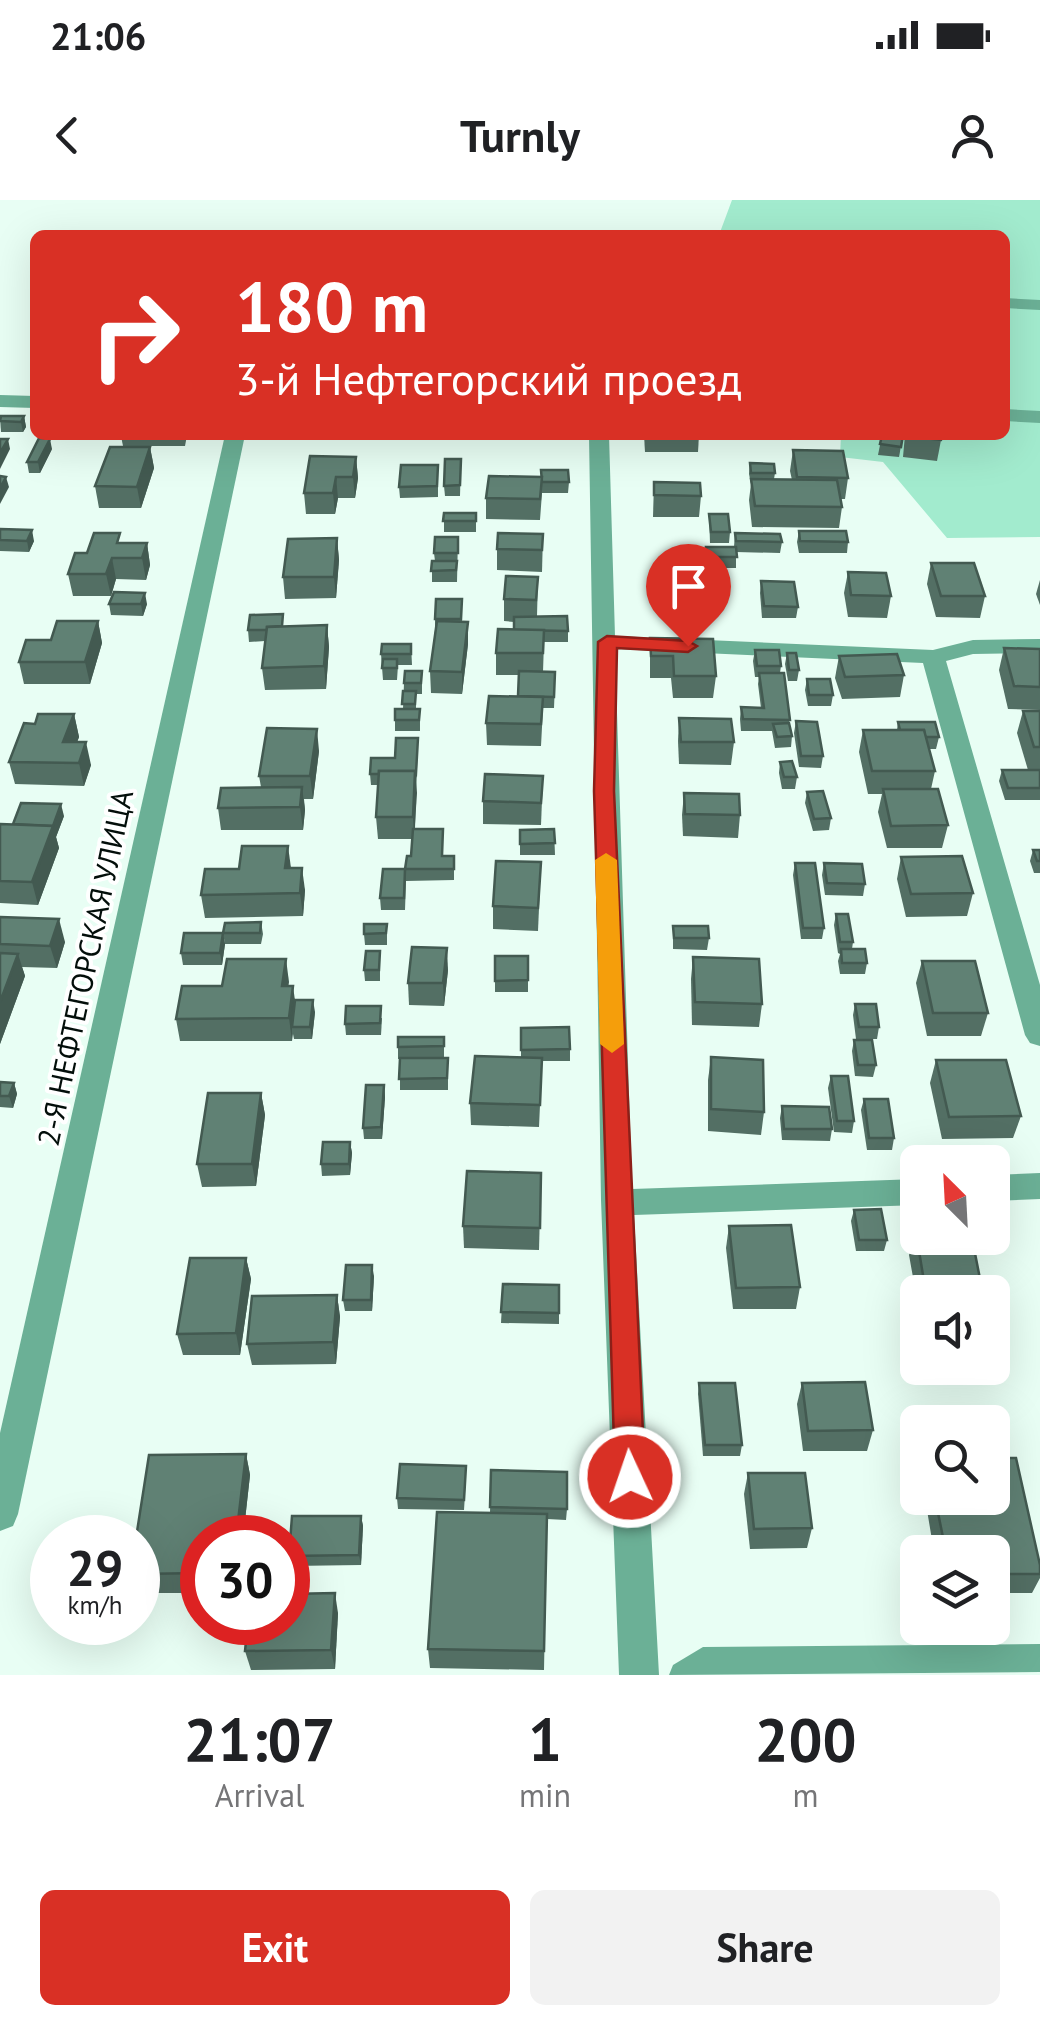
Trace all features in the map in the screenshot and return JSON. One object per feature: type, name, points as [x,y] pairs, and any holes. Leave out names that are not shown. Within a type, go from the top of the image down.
[{"type":"street","points":[[1010,303],[1040,305]]},
{"type":"street","points":[[1,401],[30,398]]},
{"type":"street","points":[[1010,415],[1040,417]]},
{"type":"street","name":"2-Я НЕФТЕГОРСКАЯ УЛИЦА","points":[[0,1514],[235,440]]},
{"type":"street","points":[[600,440],[607,642],[604,791],[617,1200],[640,1675]]},
{"type":"street","points":[[607,642],[933,658],[972,646],[1040,646]]},
{"type":"street","points":[[933,658],[1040,1035]]},
{"type":"street","points":[[1010,1187],[1040,1186]]},
{"type":"street","points":[[617,1200],[656,1204],[900,1193]]},
{"type":"lane","points":[[683,1675],[702,1661],[1040,1658]]},
{"type":"green space","points":[[732,200],[1040,200],[1040,537],[947,538],[883,462],[840,457],[841,440],[1010,440],[1010,230],[721,230]]},
{"type":"building","points":[[1,416],[24,416],[21,422],[0,421]]},
{"type":"building","points":[[38,440],[49,440],[38,462],[27,462]]},
{"type":"building","points":[[881,440],[902,440],[901,447],[880,444]]},
{"type":"building","points":[[110,447],[150,447],[137,487],[95,486]]},
{"type":"building","points":[[793,450],[843,451],[848,478],[797,477]]},
{"type":"building","points":[[310,456],[356,457],[353,477],[336,477],[333,493],[304,493]]},
{"type":"building","points":[[445,459],[461,459],[460,485],[444,486]]},
{"type":"building","points":[[750,463],[774,464],[775,473],[751,473]]},
{"type":"building","points":[[401,465],[438,465],[437,486],[399,487]]},
{"type":"building","points":[[541,470],[568,470],[569,482],[542,482]]},
{"type":"building","points":[[489,476],[542,477],[540,499],[486,498]]},
{"type":"building","points":[[751,479],[837,480],[842,507],[755,506]]},
{"type":"building","points":[[654,482],[700,483],[701,496],[654,495]]},
{"type":"building","points":[[444,513],[476,513],[476,521],[443,521]]},
{"type":"building","points":[[709,514],[728,514],[730,532],[711,532]]},
{"type":"building","points":[[0,529],[32,530],[27,541],[0,540]]},
{"type":"building","points":[[799,531],[846,531],[848,542],[800,541]]},
{"type":"building","points":[[94,533],[120,533],[117,543],[147,543],[142,558],[112,558],[106,574],[68,574],[75,553],[87,553]]},
{"type":"building","points":[[498,533],[543,534],[542,550],[497,549]]},
{"type":"building","points":[[735,533],[780,534],[782,542],[736,541]]},
{"type":"building","points":[[435,537],[458,537],[458,553],[434,553]]},
{"type":"building","points":[[337,538],[334,577],[283,577],[288,539]]},
{"type":"building","points":[[706,547],[736,547],[737,557],[707,557]]},
{"type":"building","points":[[432,561],[457,561],[456,570],[431,571]]},
{"type":"building","points":[[931,563],[974,563],[985,596],[941,596]]},
{"type":"building","points":[[660,564],[705,565],[707,596],[661,595]]},
{"type":"building","points":[[848,572],[886,573],[891,596],[851,595]]},
{"type":"building","points":[[506,576],[538,577],[536,600],[504,599]]},
{"type":"building","points":[[761,581],[794,582],[798,607],[764,606]]},
{"type":"building","points":[[114,592],[145,593],[141,604],[109,604]]},
{"type":"building","points":[[436,599],[462,599],[461,619],[435,619]]},
{"type":"building","points":[[283,614],[282,626],[248,630],[250,615]]},
{"type":"building","points":[[567,616],[568,631],[514,630],[514,617]]},
{"type":"building","points":[[57,621],[98,621],[85,662],[19,662],[26,640],[51,640]]},
{"type":"building","points":[[437,621],[468,622],[462,672],[430,671]]},
{"type":"building","points":[[327,625],[324,666],[262,668],[267,627]]},
{"type":"building","points":[[498,629],[544,630],[543,653],[496,653]]},
{"type":"building","points":[[650,638],[713,639],[716,676],[674,676],[673,656],[651,656]]},
{"type":"building","points":[[382,644],[411,644],[411,654],[381,654]]},
{"type":"building","points":[[1004,648],[1040,649],[1040,687],[1014,686]]},
{"type":"building","points":[[755,650],[779,650],[781,666],[757,666]]},
{"type":"building","points":[[787,653],[796,653],[799,670],[789,670]]},
{"type":"building","points":[[897,654],[904,675],[845,677],[839,656]]},
{"type":"building","points":[[383,659],[397,659],[397,668],[382,668]]},
{"type":"building","points":[[405,671],[422,671],[421,683],[404,683]]},
{"type":"building","points":[[519,671],[555,672],[554,697],[518,696]]},
{"type":"building","points":[[759,673],[784,673],[790,720],[743,719],[741,707],[764,708]]},
{"type":"building","points":[[807,679],[830,679],[833,695],[809,695]]},
{"type":"building","points":[[403,691],[416,691],[415,704],[402,704]]},
{"type":"building","points":[[489,696],[543,697],[541,724],[486,723]]},
{"type":"building","points":[[395,709],[420,709],[419,720],[395,720]]},
{"type":"building","points":[[1023,711],[1040,711],[1040,747],[1034,747]]},
{"type":"building","points":[[38,714],[74,714],[63,742],[86,742],[79,763],[9,762],[24,723],[35,724]]},
{"type":"building","points":[[679,718],[731,719],[734,742],[681,742]]},
{"type":"building","points":[[796,721],[817,722],[823,756],[801,756]]},
{"type":"building","points":[[898,722],[935,722],[939,737],[925,737],[924,730],[900,730]]},
{"type":"building","points":[[789,723],[792,736],[777,737],[773,724]]},
{"type":"building","points":[[267,728],[317,729],[310,776],[259,776]]},
{"type":"building","points":[[863,730],[924,730],[935,771],[872,771]]},
{"type":"building","points":[[396,738],[418,738],[416,773],[370,774],[371,758],[395,758]]},
{"type":"building","points":[[792,761],[797,777],[784,777],[780,762]]},
{"type":"building","points":[[1002,770],[1040,770],[1040,788],[1008,788]]},
{"type":"building","points":[[379,771],[415,771],[413,817],[376,817]]},
{"type":"building","points":[[485,774],[543,776],[541,803],[483,801]]},
{"type":"building","points":[[302,787],[300,807],[218,808],[221,788]]},
{"type":"building","points":[[883,789],[938,789],[948,825],[891,826]]},
{"type":"building","points":[[823,791],[831,818],[814,819],[807,792]]},
{"type":"building","points":[[684,793],[739,794],[740,815],[685,814]]},
{"type":"building","points":[[21,803],[61,804],[53,826],[13,824]]},
{"type":"building","points":[[0,824],[53,826],[32,882],[0,881]]},
{"type":"building","points":[[413,829],[443,829],[442,856],[454,856],[454,869],[405,869],[407,856],[411,856]]},
{"type":"building","points":[[554,829],[555,843],[520,844],[520,830]]},
{"type":"building","points":[[242,846],[288,846],[285,868],[302,868],[300,893],[201,895],[205,869],[239,869]]},
{"type":"building","points":[[962,856],[973,893],[911,894],[901,857]]},
{"type":"building","points":[[496,861],[541,862],[538,908],[493,906]]},
{"type":"building","points":[[795,863],[815,863],[824,928],[803,928]]},
{"type":"building","points":[[824,863],[862,864],[865,884],[827,883]]},
{"type":"building","points":[[383,869],[405,869],[404,898],[380,898]]},
{"type":"building","points":[[836,914],[848,914],[853,942],[840,942]]},
{"type":"building","points":[[0,917],[59,919],[50,946],[0,944]]},
{"type":"building","points":[[261,922],[260,933],[223,933],[225,923]]},
{"type":"building","points":[[364,924],[387,924],[386,933],[364,934]]},
{"type":"building","points":[[673,926],[708,926],[709,938],[674,938]]},
{"type":"building","points":[[184,933],[223,933],[220,953],[181,953]]},
{"type":"building","points":[[412,947],[447,948],[443,983],[408,983]]},
{"type":"building","points":[[841,949],[865,949],[867,963],[842,963]]},
{"type":"building","points":[[366,951],[380,951],[379,970],[364,970]]},
{"type":"building","points":[[0,953],[18,954],[0,1002]]},
{"type":"building","points":[[495,956],[528,956],[528,980],[495,981]]},
{"type":"building","points":[[693,957],[759,959],[762,1004],[695,1002]]},
{"type":"building","points":[[227,959],[286,959],[282,986],[293,986],[289,1018],[176,1019],[182,986],[222,986]]},
{"type":"building","points":[[922,961],[975,961],[988,1013],[933,1013]]},
{"type":"building","points":[[295,1000],[313,1000],[310,1027],[292,1027]]},
{"type":"building","points":[[855,1004],[876,1004],[879,1027],[859,1027]]},
{"type":"building","points":[[346,1006],[381,1006],[380,1023],[345,1024]]},
{"type":"building","points":[[569,1027],[570,1049],[521,1050],[521,1028]]},
{"type":"building","points":[[398,1037],[444,1037],[444,1046],[398,1047]]},
{"type":"building","points":[[854,1040],[872,1040],[876,1065],[858,1065]]},
{"type":"building","points":[[475,1056],[542,1058],[540,1105],[470,1103]]},
{"type":"building","points":[[711,1057],[763,1060],[764,1112],[711,1109]]},
{"type":"building","points":[[400,1058],[448,1058],[447,1078],[399,1079]]},
{"type":"building","points":[[936,1060],[1006,1060],[1021,1116],[949,1117]]},
{"type":"building","points":[[831,1076],[848,1076],[854,1121],[837,1121]]},
{"type":"building","points":[[0,1082],[14,1083],[9,1096],[0,1096]]},
{"type":"building","points":[[366,1085],[384,1085],[381,1127],[363,1128]]},
{"type":"building","points":[[208,1093],[261,1093],[252,1164],[197,1164]]},
{"type":"building","points":[[864,1099],[888,1099],[894,1138],[869,1138]]},
{"type":"building","points":[[782,1106],[829,1107],[832,1129],[784,1129]]},
{"type":"building","points":[[323,1142],[350,1142],[349,1164],[321,1164]]},
{"type":"building","points":[[467,1171],[541,1173],[540,1228],[463,1226]]},
{"type":"building","points":[[881,1209],[887,1240],[859,1240],[854,1210]]},
{"type":"building","points":[[791,1225],[800,1287],[736,1288],[729,1226]]},
{"type":"building","points":[[920,1255],[975,1255],[979,1275],[923,1275]]},
{"type":"building","points":[[190,1258],[246,1258],[236,1333],[177,1334]]},
{"type":"building","points":[[346,1265],[372,1265],[371,1300],[343,1300]]},
{"type":"building","points":[[503,1284],[559,1285],[559,1313],[501,1312]]},
{"type":"building","points":[[337,1295],[333,1342],[247,1344],[252,1296]]},
{"type":"building","points":[[865,1382],[873,1430],[808,1431],[802,1383]]},
{"type":"building","points":[[699,1383],[735,1383],[742,1445],[705,1445]]},
{"type":"building","points":[[246,1454],[239,1515],[180,1515],[180,1573],[160,1574],[160,1515],[140,1515],[149,1455]]},
{"type":"building","points":[[1010,1458],[1016,1458],[1040,1574],[1010,1574],[1010,1535],[943,1535],[938,1515],[1010,1515]]},
{"type":"building","points":[[400,1464],[466,1466],[464,1500],[397,1498]]},
{"type":"building","points":[[491,1470],[567,1472],[567,1509],[490,1507]]},
{"type":"building","points":[[748,1473],[805,1473],[812,1528],[754,1529]]},
{"type":"building","points":[[437,1512],[547,1514],[544,1651],[428,1649]]},
{"type":"building","points":[[310,1516],[361,1516],[359,1555],[310,1556]]},
{"type":"building","points":[[335,1593],[331,1650],[245,1651],[246,1645],[310,1645],[310,1594]]},
{"type":"slow traffic","points":[[606,860],[612,1044]]},
{"type":"route","points":[[630,1477],[604,791],[607,642],[688,646]]}]
